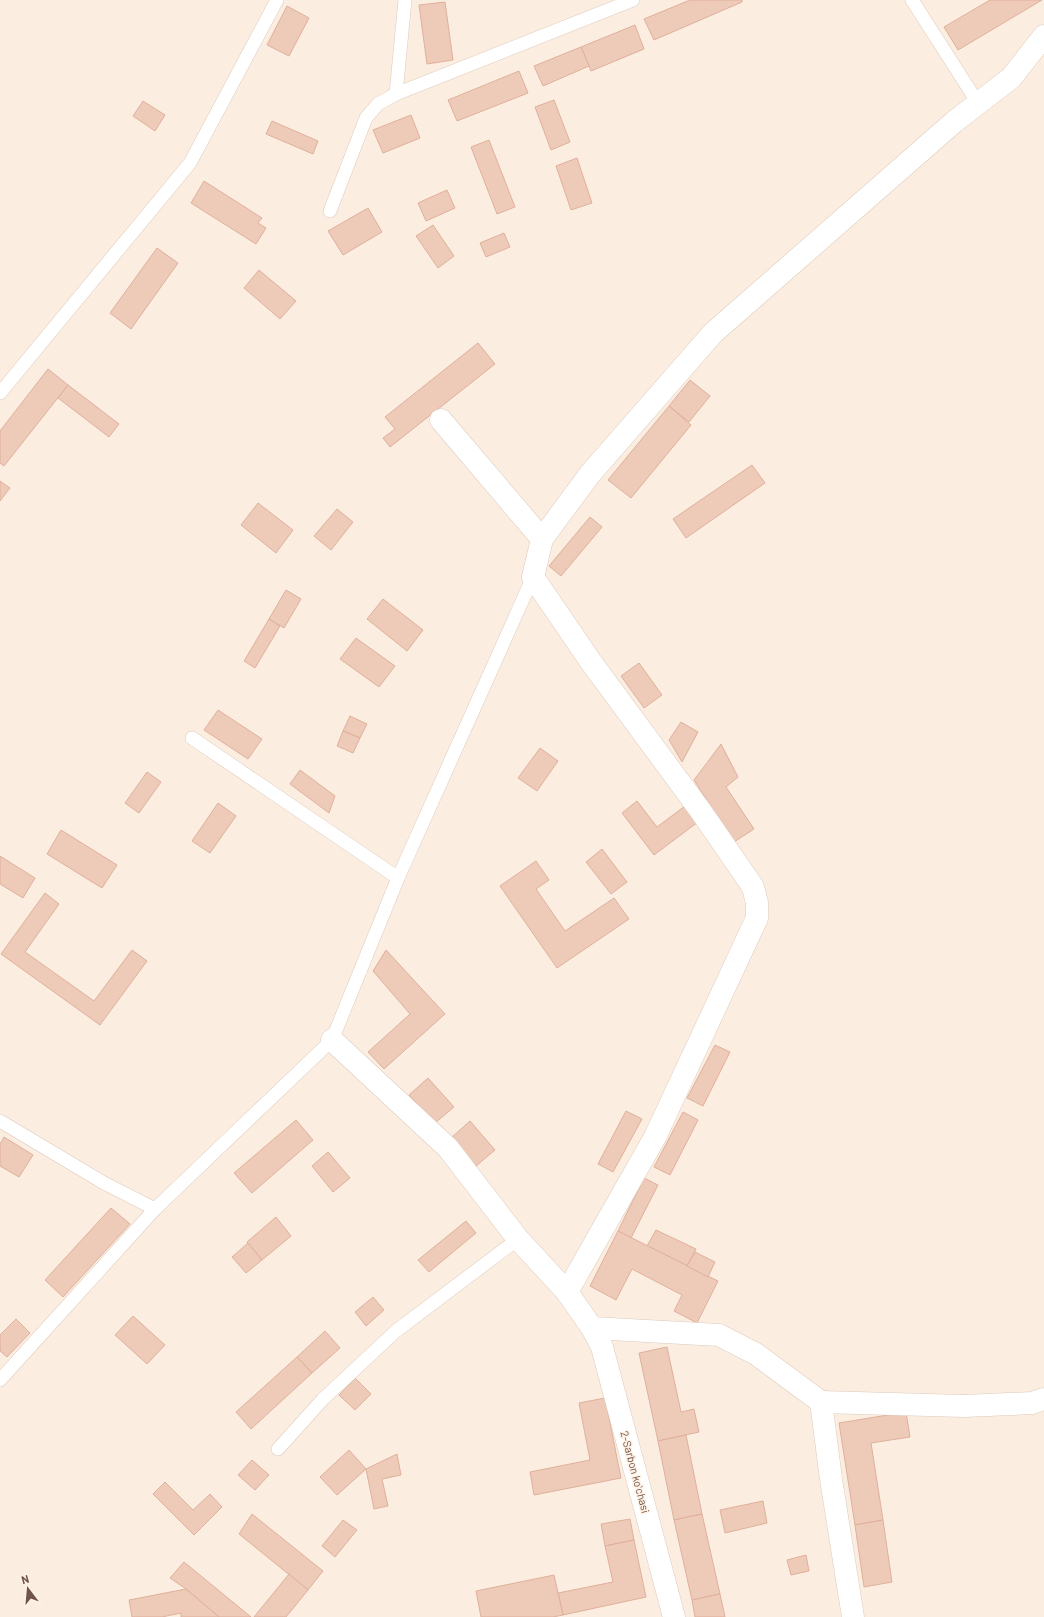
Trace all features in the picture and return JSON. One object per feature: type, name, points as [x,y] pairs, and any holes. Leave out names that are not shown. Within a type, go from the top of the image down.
[{"type":"street","points":[[567,1292],[655,1137],[757,918],[757,903],[753,887],[705,816],[591,662],[533,577],[542,540],[590,474],[713,332],[954,122],[1011,78],[1044,36]]},
{"type":"street","points":[[441,420],[542,540]]},
{"type":"street","name":"2-Sarbon koʻchasi","points":[[332,1040],[448,1148],[518,1239],[567,1292],[592,1328],[602,1347],[674,1617]]},
{"type":"street","points":[[592,1328],[719,1335],[756,1354],[821,1402],[964,1406],[1032,1403],[1044,1399]]},
{"type":"street","points":[[821,1402],[831,1479],[853,1617]]},
{"type":"lane","points":[[0,393],[190,163],[277,0]]},
{"type":"lane","points":[[396,94],[405,0]]},
{"type":"lane","points":[[330,211],[366,118],[378,104],[396,94],[633,0]]},
{"type":"lane","points":[[912,0],[978,103]]},
{"type":"lane","points":[[0,1380],[155,1209],[332,1040],[398,878],[533,577]]},
{"type":"lane","points":[[192,738],[398,878]]},
{"type":"lane","points":[[0,1121],[104,1183],[155,1209]]},
{"type":"lane","points":[[278,1449],[323,1398],[396,1331],[518,1239]]},
{"type":"building","points":[[690,0],[742,0],[742,2],[654,40],[644,19]]},
{"type":"building","points":[[990,0],[1042,0],[958,50],[944,27]]},
{"type":"building","points":[[445,2],[453,60],[427,64],[419,5]]},
{"type":"building","points":[[287,6],[309,18],[289,56],[267,45]]},
{"type":"building","points":[[635,25],[644,49],[591,71],[581,47]]},
{"type":"building","points":[[581,47],[589,66],[543,86],[534,66]]},
{"type":"building","points":[[519,71],[528,93],[457,121],[448,100]]},
{"type":"building","points":[[554,100],[570,142],[551,150],[535,107]]},
{"type":"building","points":[[143,101],[165,115],[155,131],[133,116]]},
{"type":"building","points":[[411,115],[420,138],[383,153],[373,130]]},
{"type":"building","points":[[272,121],[318,141],[313,154],[266,134]]},
{"type":"building","points":[[489,140],[515,207],[497,214],[471,147]]},
{"type":"building","points":[[577,158],[592,203],[571,210],[556,166]]},
{"type":"building","points":[[204,181],[262,218],[258,223],[266,228],[256,244],[191,203]]},
{"type":"building","points":[[447,190],[455,208],[426,221],[418,203]]},
{"type":"building","points":[[368,208],[382,232],[343,255],[328,231]]},
{"type":"building","points":[[433,225],[454,256],[438,268],[416,236]]},
{"type":"building","points":[[504,233],[510,247],[486,257],[480,243]]},
{"type":"building","points":[[157,248],[178,263],[131,329],[110,313]]},
{"type":"building","points":[[259,270],[296,301],[280,319],[244,288]]},
{"type":"building","points":[[478,343],[495,364],[390,447],[383,438],[395,429],[385,417]]},
{"type":"building","points":[[48,369],[68,385],[4,466],[0,463],[0,431]]},
{"type":"building","points":[[690,380],[710,396],[689,422],[669,406]]},
{"type":"building","points":[[68,385],[119,424],[109,437],[58,398]]},
{"type":"building","points":[[669,406],[691,425],[631,498],[608,480]]},
{"type":"building","points":[[752,465],[765,483],[686,538],[673,519]]},
{"type":"building","points":[[0,481],[10,488],[0,501]]},
{"type":"building","points":[[258,503],[293,530],[276,553],[241,525]]},
{"type":"building","points":[[337,509],[353,522],[331,550],[314,536]]},
{"type":"building","points":[[590,517],[602,527],[561,576],[549,566]]},
{"type":"building","points":[[286,590],[301,599],[284,628],[269,619]]},
{"type":"building","points":[[383,599],[423,630],[407,651],[367,619]]},
{"type":"building","points":[[269,619],[280,626],[255,668],[244,661]]},
{"type":"building","points":[[356,638],[395,666],[379,687],[340,659]]},
{"type":"building","points":[[639,663],[662,695],[644,708],[621,676]]},
{"type":"building","points":[[218,710],[262,739],[248,759],[204,730]]},
{"type":"building","points":[[350,716],[367,724],[360,738],[343,731]]},
{"type":"building","points":[[681,722],[698,732],[682,762],[669,740]]},
{"type":"building","points":[[343,731],[360,738],[353,753],[337,746]]},
{"type":"building","points":[[721,744],[738,777],[726,787],[754,829],[734,842],[694,780]]},
{"type":"building","points":[[540,748],[558,761],[537,791],[518,778]]},
{"type":"building","points":[[300,770],[335,796],[329,813],[290,784]]},
{"type":"building","points":[[147,772],[161,782],[139,813],[125,803]]},
{"type":"building","points":[[637,801],[657,827],[685,806],[698,822],[654,855],[622,813]]},
{"type":"building","points":[[218,803],[236,816],[210,853],[192,841]]},
{"type":"building","points":[[61,830],[117,865],[102,888],[47,854]]},
{"type":"building","points":[[602,849],[627,882],[611,894],[586,862]]},
{"type":"building","points":[[0,856],[35,878],[23,898],[0,884]]},
{"type":"building","points":[[536,861],[549,880],[536,889],[565,931],[614,898],[629,919],[557,968],[500,886]]},
{"type":"building","points":[[45,893],[59,904],[25,952],[94,1001],[132,950],[147,961],[100,1025],[1,954]]},
{"type":"building","points":[[386,950],[445,1014],[384,1069],[368,1052],[410,1014],[373,971]]},
{"type":"building","points":[[715,1045],[730,1052],[703,1106],[687,1098]]},
{"type":"building","points":[[428,1078],[454,1107],[435,1123],[409,1095]]},
{"type":"building","points":[[626,1111],[642,1119],[613,1172],[598,1164]]},
{"type":"building","points":[[683,1112],[698,1120],[670,1175],[654,1167]]},
{"type":"building","points":[[296,1120],[313,1140],[252,1193],[234,1173]]},
{"type":"building","points":[[470,1121],[495,1150],[476,1166],[451,1138]]},
{"type":"building","points":[[4,1137],[33,1155],[19,1177],[0,1166],[0,1144]]},
{"type":"building","points":[[328,1152],[350,1178],[333,1192],[312,1166]]},
{"type":"building","points":[[644,1178],[658,1185],[631,1238],[618,1231]]},
{"type":"building","points":[[111,1208],[130,1224],[63,1297],[45,1280]]},
{"type":"building","points":[[276,1217],[291,1236],[262,1260],[247,1242]]},
{"type":"building","points":[[466,1221],[476,1233],[429,1272],[418,1260]]},
{"type":"building","points":[[656,1230],[696,1249],[687,1266],[647,1246]]},
{"type":"building","points":[[618,1231],[718,1281],[697,1323],[674,1311],[682,1295],[632,1269],[616,1300],[590,1286]]},
{"type":"building","points":[[248,1243],[262,1260],[246,1273],[232,1257]]},
{"type":"building","points":[[695,1252],[715,1262],[708,1277],[687,1266]]},
{"type":"building","points":[[373,1297],[384,1310],[366,1326],[355,1312]]},
{"type":"building","points":[[133,1316],[165,1345],[147,1364],[115,1335]]},
{"type":"building","points":[[16,1319],[30,1333],[7,1357],[0,1351],[0,1335]]},
{"type":"building","points":[[325,1331],[340,1348],[312,1373],[297,1357]]},
{"type":"building","points":[[667,1347],[681,1412],[694,1409],[699,1432],[658,1441],[639,1353]]},
{"type":"building","points":[[297,1357],[312,1373],[251,1429],[236,1412]]},
{"type":"building","points":[[355,1378],[371,1394],[355,1410],[339,1395]]},
{"type":"building","points":[[605,1398],[621,1478],[534,1495],[530,1472],[590,1460],[579,1403]]},
{"type":"building","points":[[906,1412],[910,1437],[871,1443],[883,1520],[855,1525],[839,1423]]},
{"type":"building","points":[[686,1435],[702,1514],[674,1520],[658,1441]]},
{"type":"building","points":[[349,1450],[366,1469],[337,1495],[320,1477]]},
{"type":"building","points":[[397,1454],[401,1475],[382,1479],[388,1506],[374,1509],[366,1469]]},
{"type":"building","points":[[252,1460],[269,1475],[255,1490],[238,1475]]},
{"type":"building","points":[[165,1482],[193,1510],[210,1494],[222,1507],[194,1535],[153,1494]]},
{"type":"building","points":[[763,1501],[767,1523],[725,1533],[720,1510]]},
{"type":"building","points":[[252,1514],[323,1571],[308,1590],[239,1534]]},
{"type":"building","points":[[702,1514],[720,1594],[692,1600],[674,1520]]},
{"type":"building","points":[[630,1519],[634,1540],[605,1546],[601,1524]]},
{"type":"building","points":[[343,1520],[357,1530],[335,1557],[322,1546]]},
{"type":"building","points":[[883,1520],[892,1582],[864,1587],[855,1525]]},
{"type":"building","points":[[634,1540],[646,1597],[563,1615],[558,1593],[613,1582],[605,1546]]},
{"type":"building","points":[[806,1555],[809,1571],[791,1575],[787,1560]]},
{"type":"building","points":[[184,1562],[251,1617],[219,1617],[186,1589],[170,1578]]},
{"type":"building","points":[[289,1574],[308,1590],[286,1617],[254,1617]]},
{"type":"building","points":[[554,1575],[563,1615],[553,1617],[481,1617],[476,1591]]},
{"type":"building","points":[[186,1589],[219,1617],[181,1617],[181,1613],[162,1617],[132,1617],[129,1600]]},
{"type":"building","points":[[720,1594],[725,1617],[695,1617],[692,1600]]}]
